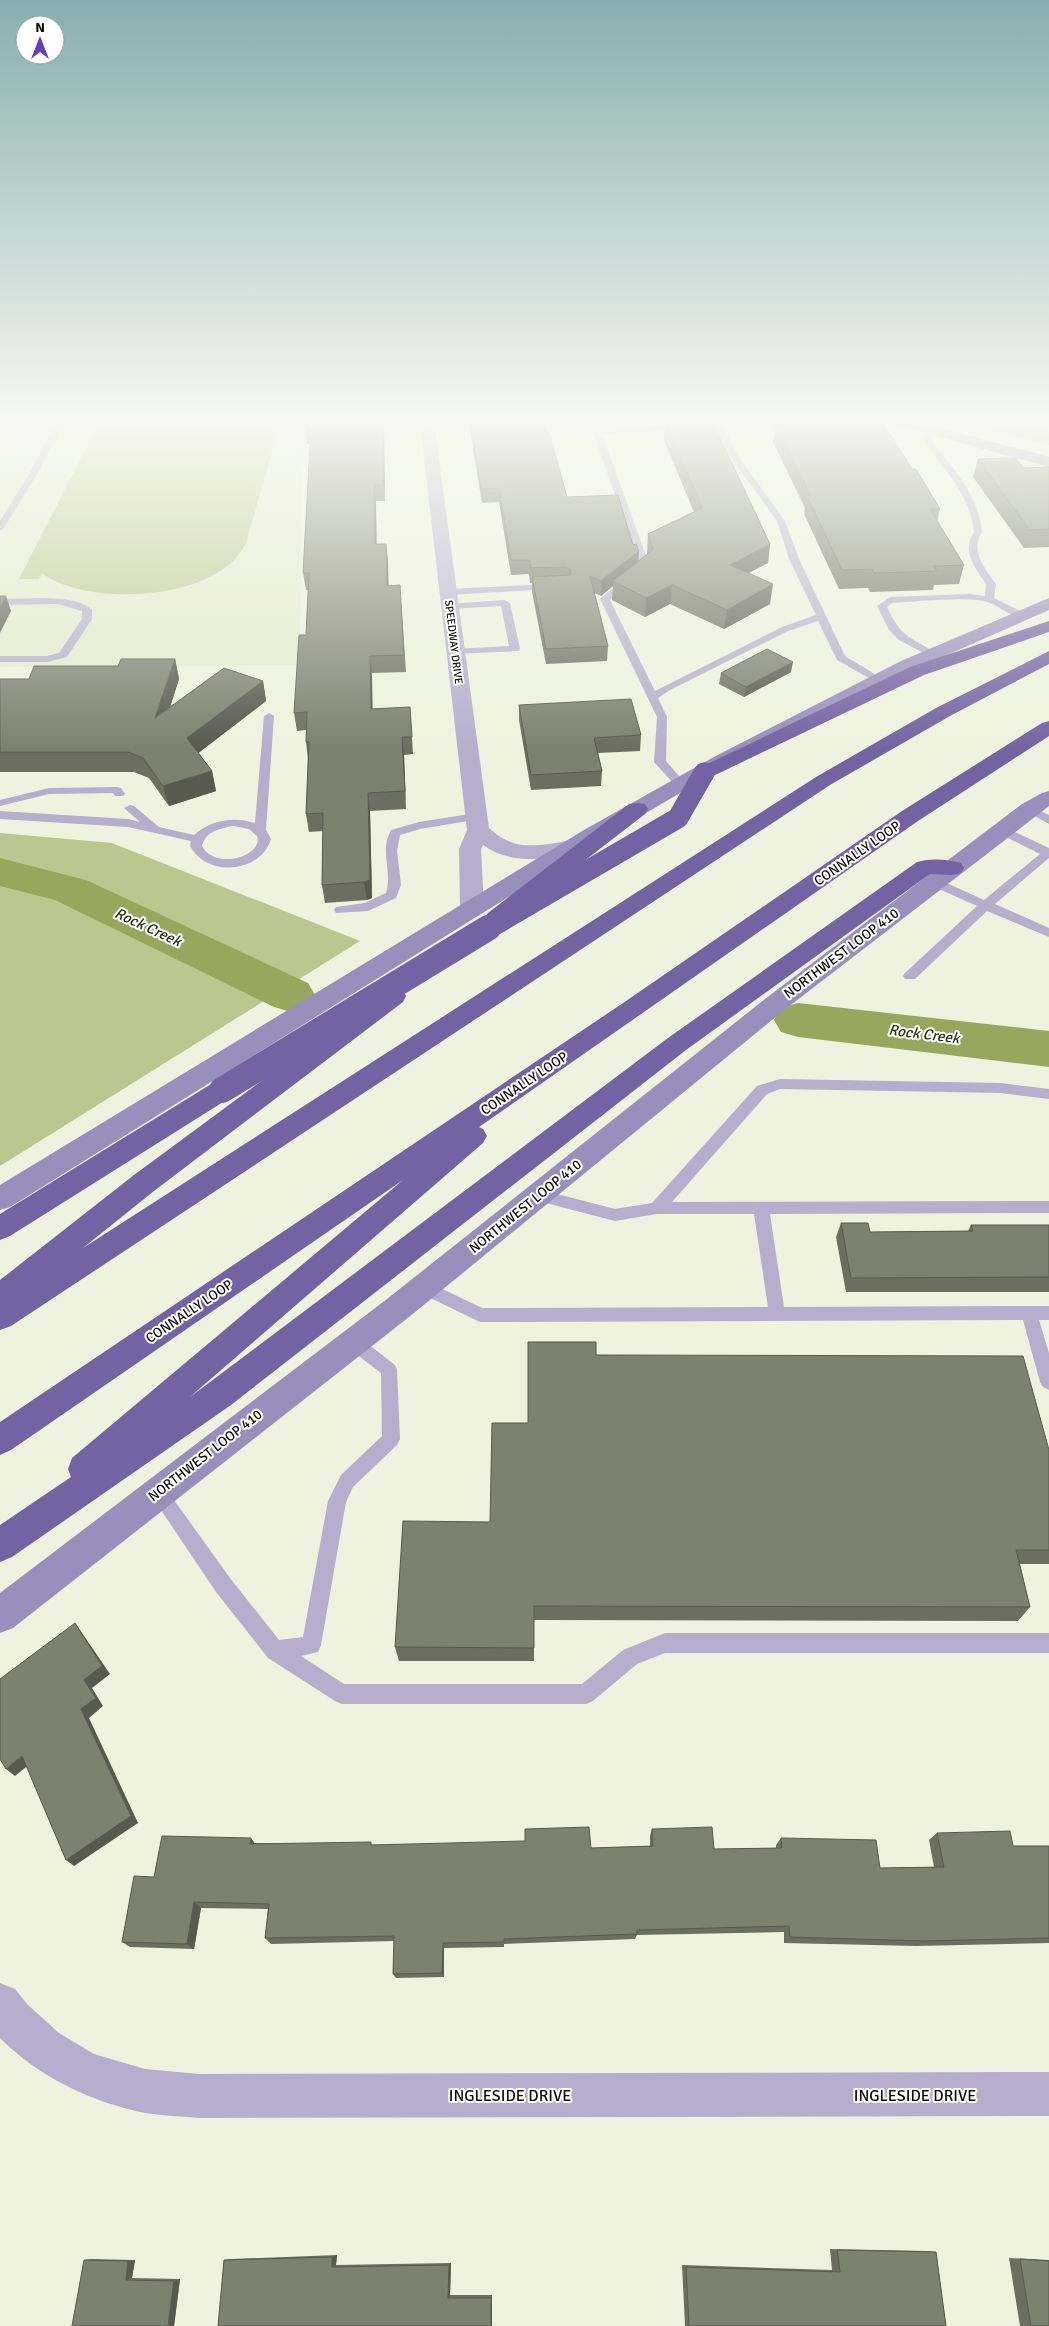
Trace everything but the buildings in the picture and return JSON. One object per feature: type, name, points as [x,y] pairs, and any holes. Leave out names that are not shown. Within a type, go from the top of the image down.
[{"type":"highway","points":[[0,1228],[500,921],[678,818],[704,774],[807,722],[917,671],[1049,626]]},
{"type":"highway","points":[[0,1317],[823,782],[943,712],[1049,657]]},
{"type":"highway","name":"CONNALLY LOOP","points":[[0,1440],[579,1046],[910,816],[1049,727]]},
{"type":"highway","points":[[0,1297],[144,1183],[377,1009],[637,809]]},
{"type":"highway","points":[[0,1543],[220,1394],[678,1044],[825,938],[925,868],[943,875]]},
{"type":"highway","points":[[0,1543],[579,1046]]},
{"type":"main road","points":[[0,1199],[224,1063],[472,908],[680,784],[878,679],[1024,616],[1049,603]]},
{"type":"main road","name":"NORTHWEST LOOP 410","points":[[0,1615],[424,1287],[774,1005],[1002,830],[1049,797]]},
{"type":"street","name":"SPEEDWAY DRIVE","points":[[440,532],[477,824],[470,849],[472,908]]},
{"type":"street","points":[[477,824],[500,847],[514,851],[537,852],[572,847]]},
{"type":"street","name":"INGLESIDE DRIVE","points":[[2,2012],[42,2048],[88,2075],[139,2090],[199,2096],[1049,2094]]},
{"type":"lane","points":[[632,532],[645,567],[604,599],[662,717],[660,762],[680,784]]},
{"type":"lane","points":[[784,532],[794,560],[840,658],[878,679]]},
{"type":"lane","points":[[978,532],[972,539],[972,554],[991,584],[989,599]]},
{"type":"lane","points":[[449,599],[557,587]]},
{"type":"lane","points":[[933,655],[903,638],[892,628],[882,606],[890,600],[970,597],[989,599],[1024,616]]},
{"type":"lane","points":[[449,599],[505,603],[515,649],[455,652]]},
{"type":"lane","points":[[0,602],[64,602],[80,604],[87,610],[87,619],[63,655],[48,659],[0,659]]},
{"type":"lane","points":[[652,697],[785,629],[820,617]]},
{"type":"lane","points":[[260,830],[269,716]]},
{"type":"lane","points":[[119,794],[117,790],[49,791],[0,803],[6,815],[128,824],[197,839]]},
{"type":"lane","points":[[130,808],[157,830]]},
{"type":"lane","points":[[1030,809],[1049,820]]},
{"type":"lane","points":[[244,823],[260,830],[264,836],[264,843],[260,850],[248,858],[233,863],[211,862],[197,852],[197,839],[211,827],[221,824],[244,823]]},
{"type":"lane","points":[[340,910],[368,907],[392,895],[395,885],[391,851],[395,833],[419,826],[477,824]]},
{"type":"lane","points":[[910,976],[987,904],[1048,853],[1002,830]]},
{"type":"lane","points":[[943,875],[987,904],[1049,932]]},
{"type":"lane","points":[[657,1208],[762,1090],[780,1084],[1001,1088],[1049,1094]]},
{"type":"lane","points":[[538,1195],[615,1215],[657,1208],[1049,1207]]},
{"type":"lane","points":[[761,1208],[777,1314]]},
{"type":"lane","points":[[424,1287],[480,1314],[1049,1312]]},
{"type":"lane","points":[[1030,1313],[1049,1382]]},
{"type":"lane","points":[[275,1651],[310,1645],[337,1501],[347,1481],[391,1439],[388,1370],[353,1342]]},
{"type":"lane","points":[[158,1492],[223,1585],[275,1651],[342,1694],[586,1694],[630,1657],[665,1643],[1049,1643]]},
{"type":"shaded area","points":[[0,532],[301,532],[300,665],[0,667]]},
{"type":"green space","points":[[43,532],[249,532],[246,543],[232,562],[209,577],[182,587],[151,593],[119,594],[89,591],[63,584],[42,573],[39,579],[19,579]]},
{"type":"green space","points":[[0,833],[112,843],[360,941],[0,1166]]},
{"type":"waterway","name":"Rock Creek","points":[[0,872],[70,890],[291,995]]},
{"type":"waterway","name":"Rock Creek","points":[[798,1020],[1049,1049]]}]
